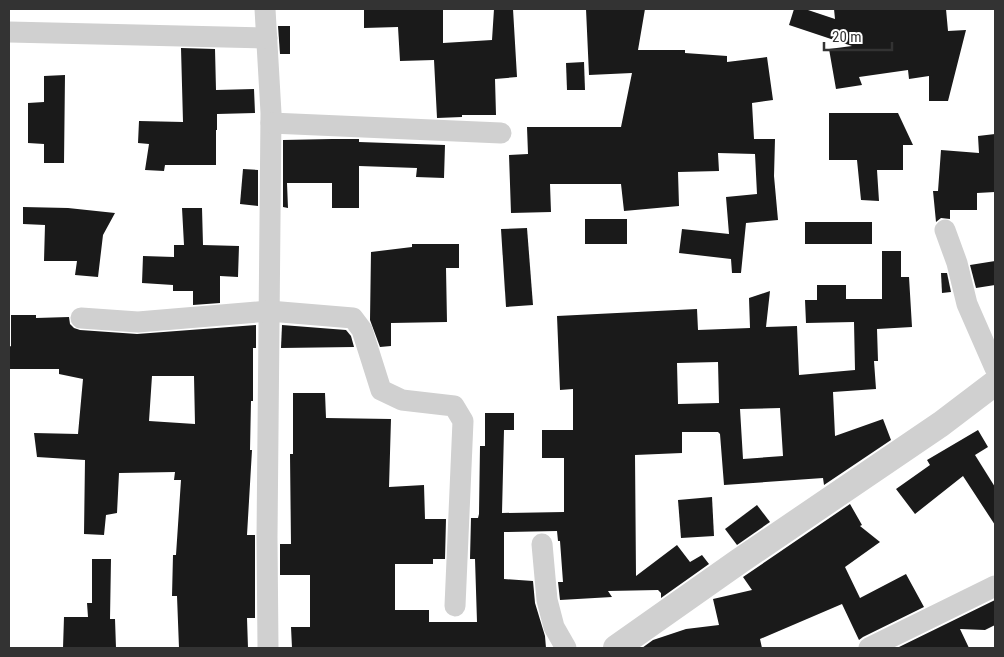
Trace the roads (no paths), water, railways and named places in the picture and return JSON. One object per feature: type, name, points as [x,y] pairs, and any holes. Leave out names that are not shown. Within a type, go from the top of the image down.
[{"type":"street","points":[[265,9],[271,123],[267,528],[268,648]]},
{"type":"street","points":[[9,32],[267,38]]},
{"type":"street","points":[[271,123],[501,133]]},
{"type":"street","points":[[945,230],[957,263],[967,304],[995,368]]},
{"type":"street","points":[[81,318],[138,322],[269,311],[353,318],[362,330],[381,390],[402,400],[454,406],[463,422],[455,606]]},
{"type":"street","points":[[616,648],[738,562],[941,424],[995,383]]},
{"type":"street","points":[[542,544],[547,600],[554,627],[566,648]]},
{"type":"street","points":[[869,648],[995,586]]}]
